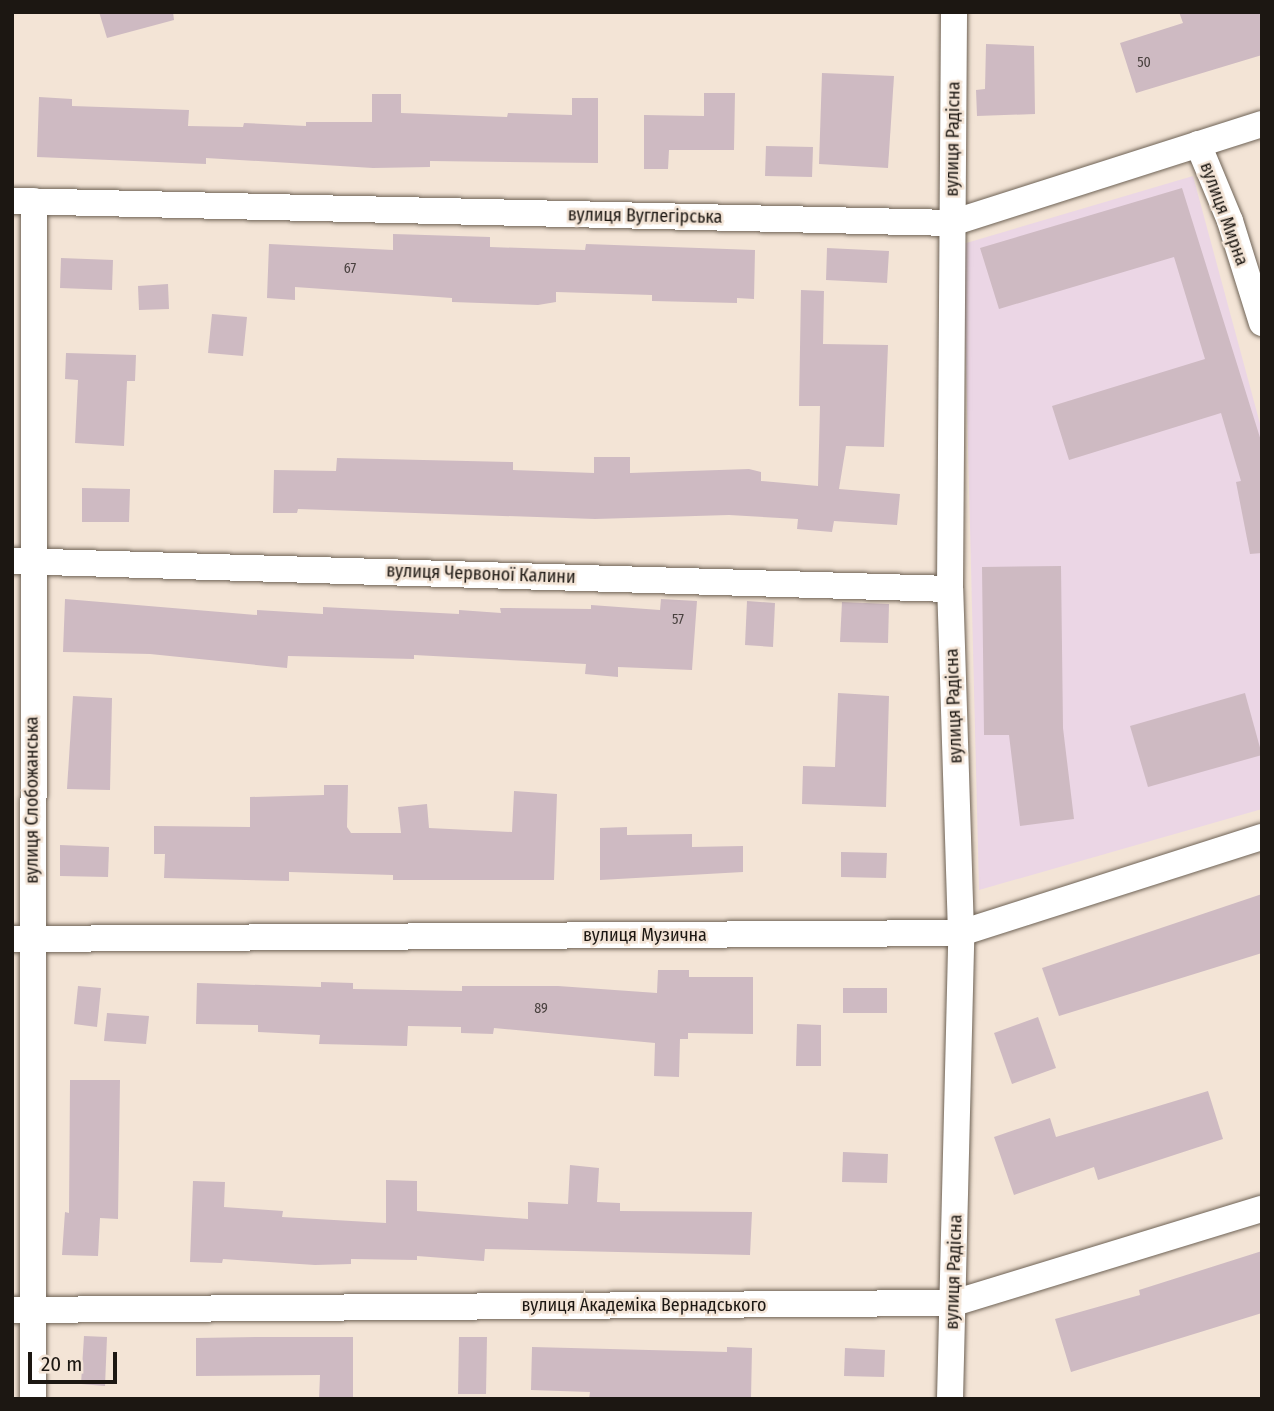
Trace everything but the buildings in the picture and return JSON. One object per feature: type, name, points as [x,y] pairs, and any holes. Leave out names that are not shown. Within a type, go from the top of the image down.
[{"type":"street","name":"вулиця Радісна","points":[[950,1399],[961,933],[950,589],[954,12]]},
{"type":"street","name":"вулиця Вуглегірська","points":[[23,201],[951,223],[1262,124]]},
{"type":"street","name":"вулиця Мирна","points":[[1198,144],[1230,220],[1262,323]]},
{"type":"street","name":"вулиця Слобожанська","points":[[23,201],[23,1310],[33,1399]]},
{"type":"street","name":"вулиця Червоної Калини","points":[[22,561],[950,589]]},
{"type":"street","name":"вулиця Музична","points":[[22,939],[961,933],[1262,836]]},
{"type":"street","name":"вулиця Академіка Вернадського","points":[[23,1310],[954,1303],[1262,1209]]},
{"type":"shaded area","points":[[1193,176],[1262,431],[1262,809],[979,890],[963,244]]}]
